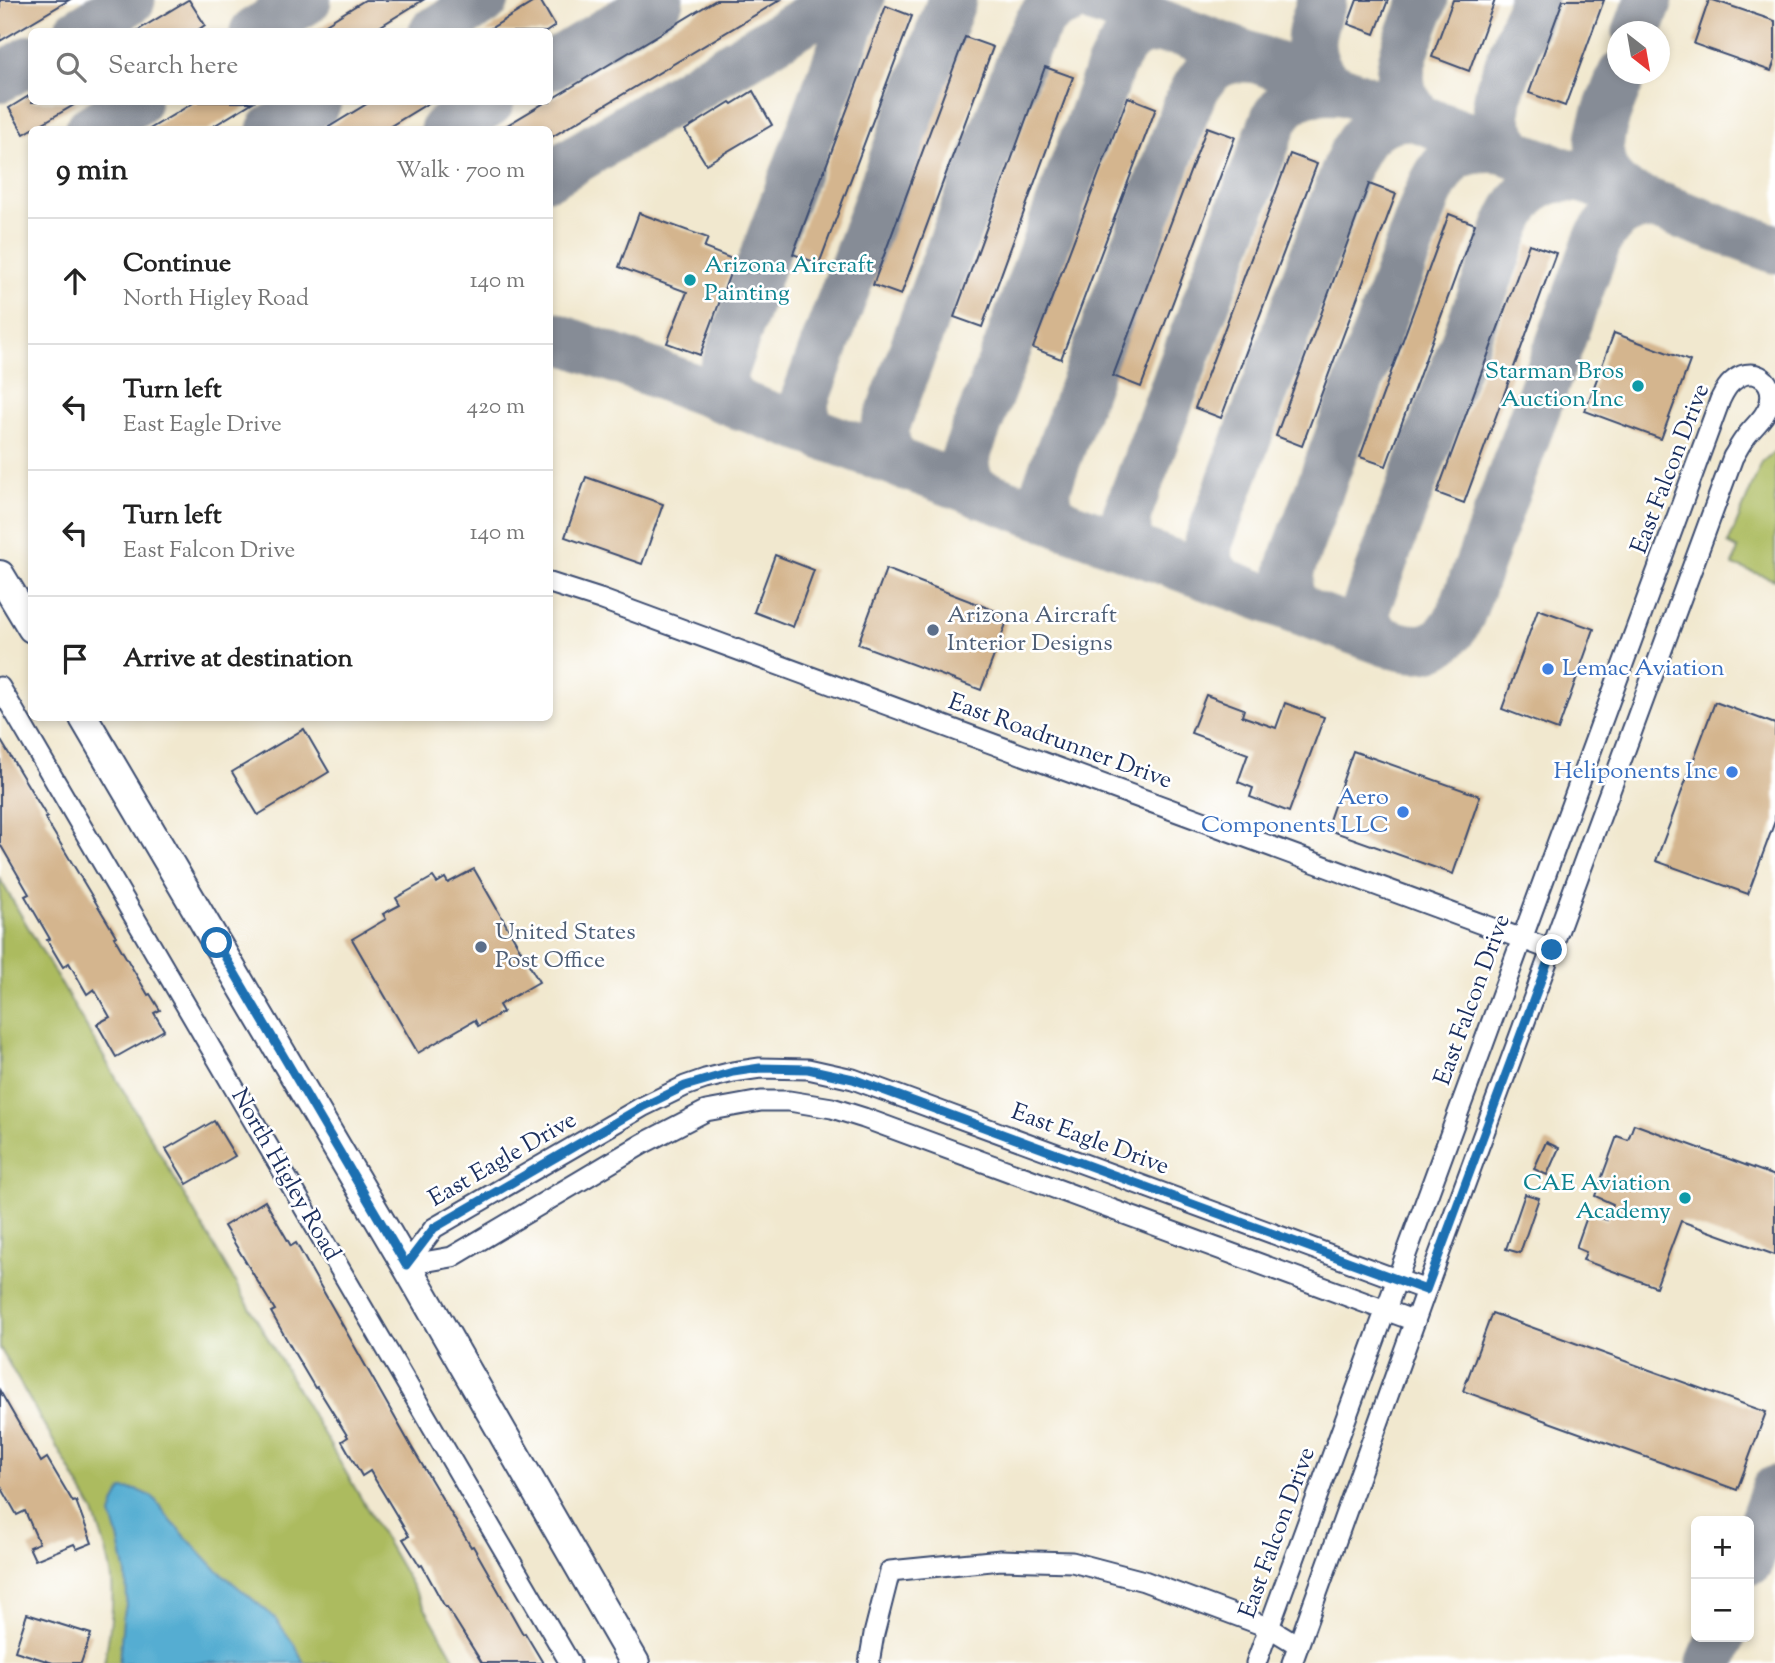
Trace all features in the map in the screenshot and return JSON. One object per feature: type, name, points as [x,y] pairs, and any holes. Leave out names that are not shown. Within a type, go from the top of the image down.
[{"type":"main road","points":[[0,575],[28,621]]},
{"type":"main road","points":[[86,721],[406,1265],[635,1663]]},
{"type":"street","name":"East Falcon Drive","points":[[1256,1663],[1720,400],[1731,382],[1738,377],[1757,374],[1765,379],[1770,389],[1770,401],[1765,415],[1744,439],[1733,457],[1295,1654]]},
{"type":"street","name":"East Roadrunner Drive","points":[[553,584],[613,603],[1552,950]]},
{"type":"street","name":"North Higley Road","points":[[0,687],[570,1663]]},
{"type":"street","name":"East Eagle Drive","points":[[406,1265],[434,1228],[663,1096],[705,1079],[733,1072],[760,1068],[808,1069],[853,1079],[1426,1290]]},
{"type":"street","points":[[406,1265],[452,1257],[644,1143],[706,1111],[761,1101],[807,1103],[832,1108],[1415,1321]]},
{"type":"street","points":[[1101,1205],[1112,1174]]},
{"type":"street","points":[[869,1663],[890,1571],[1002,1560],[1072,1562],[1144,1581],[1270,1628],[1295,1654]]},
{"type":"green space","points":[[1775,451],[1775,580],[1733,565],[1738,549],[1728,544],[1762,462]]},
{"type":"green space","points":[[0,879],[457,1663],[104,1663],[111,1622],[112,1581],[94,1512],[0,1348]]},
{"type":"water","points":[[122,1489],[137,1490],[153,1497],[172,1522],[214,1567],[274,1617],[304,1663],[119,1663],[127,1600],[126,1574],[111,1515]]},
{"type":"building","points":[[0,0],[69,0],[0,41]]},
{"type":"building","points":[[189,0],[205,25],[201,28],[142,28]]},
{"type":"building","points":[[365,0],[423,0],[378,28],[320,28]]},
{"type":"building","points":[[537,0],[540,0],[555,26],[552,28],[492,28]]},
{"type":"building","points":[[716,0],[780,0],[553,136],[553,126],[506,126],[541,105],[553,105],[553,98]]},
{"type":"building","points":[[1357,0],[1388,0],[1375,34],[1348,24]]},
{"type":"building","points":[[1453,0],[1495,0],[1469,71],[1432,57]]},
{"type":"building","points":[[1563,0],[1604,0],[1565,106],[1529,93]]},
{"type":"building","points":[[1709,0],[1775,21],[1775,60],[1771,71],[1694,44]]},
{"type":"building","points":[[886,6],[912,16],[819,264],[793,254]]},
{"type":"building","points":[[965,37],[993,47],[901,295],[873,285]]},
{"type":"building","points":[[1045,67],[1073,77],[982,327],[954,317]]},
{"type":"building","points":[[753,91],[772,125],[706,164],[685,130]]},
{"type":"building","points":[[28,96],[28,105],[74,105],[38,126],[28,126],[28,132],[24,134],[9,108]]},
{"type":"building","points":[[1128,97],[1156,108],[1061,359],[1033,348]]},
{"type":"building","points":[[190,105],[248,105],[214,126],[155,126]]},
{"type":"building","points":[[365,105],[425,105],[391,126],[331,126]]},
{"type":"building","points":[[1207,127],[1235,137],[1141,387],[1113,376]]},
{"type":"building","points":[[1290,154],[1317,164],[1221,418],[1195,408]]},
{"type":"building","points":[[1369,184],[1396,194],[1302,446],[1276,436]]},
{"type":"building","name":"Arizona Aircraft Painting","points":[[639,213],[708,238],[704,248],[735,260],[700,355],[667,343],[687,292],[619,267]]},
{"type":"building","points":[[1449,214],[1475,224],[1386,466],[1360,457]]},
{"type":"building","points":[[1529,244],[1556,253],[1464,503],[1437,493]]},
{"type":"building","name":"Starman Bros Auction Inc","points":[[1614,333],[1690,361],[1661,439],[1585,411]]},
{"type":"building","points":[[586,477],[663,504],[642,564],[565,537]]},
{"type":"building","points":[[775,555],[814,570],[793,627],[754,612]]},
{"type":"building","name":"Arizona Aircraft Interior Designs","points":[[886,569],[1009,616],[981,690],[858,644]]},
{"type":"building","name":"Lemac Aviation","points":[[1538,609],[1594,629],[1558,730],[1502,709]]},
{"type":"building","points":[[1206,695],[1244,709],[1242,716],[1276,728],[1285,703],[1324,717],[1289,812],[1250,797],[1253,788],[1238,782],[1248,754],[1191,733]]},
{"type":"building","name":"Heliponents Inc","points":[[1715,702],[1775,724],[1775,821],[1748,894],[1656,861]]},
{"type":"building","points":[[304,729],[329,772],[258,815],[232,772]]},
{"type":"building","points":[[0,739],[148,995],[150,994],[160,1010],[154,1013],[164,1030],[116,1057],[97,1024],[110,1017],[94,989],[87,994],[69,963],[63,967],[25,896],[29,894],[0,844]]},
{"type":"building","name":"Aero Components LLC","points":[[1353,751],[1480,796],[1453,874],[1326,829]]},
{"type":"building","points":[[474,869],[539,982],[499,1005],[503,1012],[478,1026],[475,1020],[418,1053],[352,939],[386,919],[383,914],[400,905],[396,898],[433,877],[437,883],[445,878],[448,883]]},
{"type":"building","points":[[214,1121],[235,1156],[187,1184],[166,1149]]},
{"type":"building","name":"CAE Aviation Academy","points":[[1634,1124],[1775,1176],[1775,1255],[1681,1221],[1656,1287],[1583,1260],[1586,1252],[1576,1248],[1588,1214],[1607,1220],[1613,1204],[1595,1196],[1617,1136],[1628,1140]]},
{"type":"building","points":[[1546,1142],[1559,1148],[1547,1175],[1534,1169]]},
{"type":"building","points":[[1525,1194],[1539,1198],[1520,1253],[1506,1249]]},
{"type":"building","points":[[265,1201],[291,1246],[296,1243],[411,1446],[543,1663],[482,1663],[403,1539],[409,1536],[370,1471],[362,1476],[342,1441],[348,1437],[296,1356],[271,1312],[275,1310],[224,1226]]},
{"type":"building","points":[[1492,1313],[1766,1412],[1737,1490],[1463,1391]]},
{"type":"building","points":[[0,1391],[41,1462],[47,1458],[73,1502],[76,1501],[92,1543],[77,1549],[74,1544],[35,1560],[29,1547],[39,1543],[25,1511],[17,1515],[0,1485]]},
{"type":"building","points":[[27,1614],[91,1634],[81,1663],[53,1663],[15,1651]]},
{"type":"taxiway","points":[[85,28],[131,0]]},
{"type":"taxiway","points":[[261,28],[307,0]]},
{"type":"taxiway","points":[[440,28],[485,0]]},
{"type":"taxiway","points":[[553,64],[659,0]]},
{"type":"taxiway","points":[[553,173],[838,0]]},
{"type":"taxiway","points":[[740,406],[727,392],[723,373],[860,0]]},
{"type":"taxiway","points":[[823,436],[808,420],[805,399],[952,0]]},
{"type":"taxiway","points":[[902,465],[888,449],[885,428],[925,317],[1026,46],[1048,11],[1071,0]]},
{"type":"taxiway","points":[[1096,0],[1775,249]]},
{"type":"taxiway","points":[[1322,0],[1311,44],[1315,64],[1329,86]]},
{"type":"taxiway","points":[[1420,119],[1402,91],[1400,81],[1403,57],[1424,0]]},
{"type":"taxiway","points":[[1515,153],[1500,131],[1497,108],[1500,89],[1533,0]]},
{"type":"taxiway","points":[[1641,21],[1649,0]]},
{"type":"taxiway","points":[[980,494],[968,478],[965,458],[1110,68],[1123,46],[1138,34],[1157,29],[1182,32]]},
{"type":"taxiway","points":[[1063,524],[1049,508],[1047,486],[1192,94],[1205,75],[1222,62],[1232,59],[1258,59]]},
{"type":"taxiway","points":[[0,78],[28,61]]},
{"type":"taxiway","points":[[1618,84],[1604,123],[1600,155],[1604,170],[1614,184],[1630,196]]},
{"type":"taxiway","points":[[1142,553],[1128,536],[1127,514],[1275,118],[1289,102],[1305,93],[1344,91]]},
{"type":"taxiway","points":[[96,126],[131,105]]},
{"type":"taxiway","points":[[278,126],[312,105]]},
{"type":"taxiway","points":[[451,126],[485,105]]},
{"type":"taxiway","points":[[1225,583],[1210,566],[1208,544],[1348,164],[1358,144],[1372,129],[1389,119],[1412,116]]},
{"type":"taxiway","points":[[1310,614],[1297,605],[1290,595],[1291,567],[1427,197],[1440,172],[1455,156],[1475,149],[1504,149]]},
{"type":"taxiway","points":[[1386,642],[1370,627],[1367,605],[1508,225],[1521,201],[1537,186],[1557,178],[1584,179]]},
{"type":"taxiway","points":[[553,336],[1386,642],[1421,648],[1439,642],[1461,614],[1598,239],[1611,222],[1625,211],[1642,206],[1664,208]]},
{"type":"taxiway","points":[[1754,1547],[1775,1490]]},
{"type":"taxiway","points":[[1711,1663],[1719,1642]]},
{"type":"place","name":"Arizona Aircraft Painting","points":[[690,280]]},
{"type":"place","name":"Starman Bros Auction Inc","points":[[1638,386]]},
{"type":"place","name":"Arizona Aircraft Interior Designs","points":[[933,630]]},
{"type":"place","name":"Lemac Aviation","points":[[1548,669]]},
{"type":"place","name":"Heliponents Inc","points":[[1732,772]]},
{"type":"place","name":"Aero Components LLC","points":[[1403,812]]},
{"type":"place","name":"United States Post Office","points":[[481,947]]},
{"type":"place","name":"CAE Aviation Academy","points":[[1685,1198]]},
{"type":"route","points":[[217,943],[406,1265],[434,1228],[663,1096],[705,1079],[733,1072],[787,1068],[827,1072],[853,1079],[1426,1290],[1552,950]]}]
